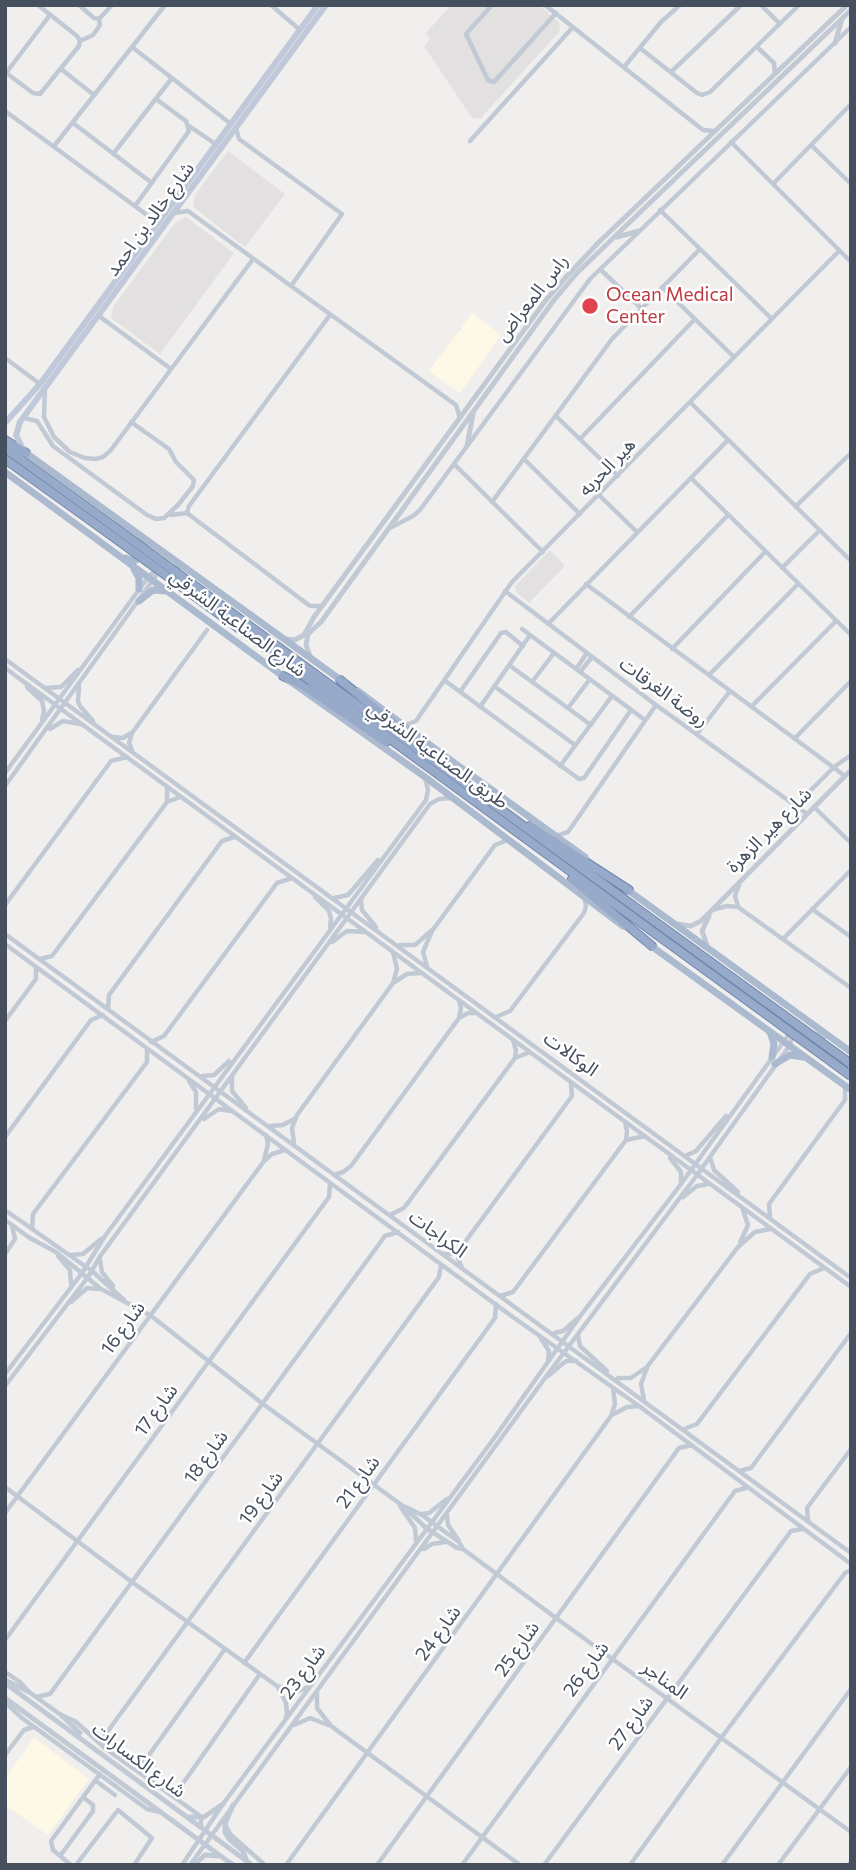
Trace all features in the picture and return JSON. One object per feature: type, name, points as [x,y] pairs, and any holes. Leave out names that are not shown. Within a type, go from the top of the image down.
[{"type":"highway","points":[[5,438],[26,453]]},
{"type":"highway","name":"طريق الصناعية الشرقي","points":[[5,448],[110,530],[503,811],[851,1076]]},
{"type":"highway","name":"طريق الصناعية الشرقي","points":[[5,460],[110,530]]},
{"type":"highway","points":[[283,676],[302,685],[374,735],[407,752]]},
{"type":"highway","name":"طريق الصناعية الشرقي","points":[[313,677],[407,752],[550,858],[659,930],[851,1064]]},
{"type":"highway","points":[[340,680],[461,780]]},
{"type":"highway","points":[[503,811],[540,831],[629,890]]},
{"type":"highway","points":[[550,858],[652,946]]},
{"type":"main road","name":"شارع خالد بن احمد","points":[[6,423],[43,386],[99,316],[227,141],[234,126],[318,5]]},
{"type":"main road","name":"شارع خالد بن احمد","points":[[16,429],[43,386],[159,223],[326,5]]},
{"type":"main road","points":[[6,423],[8,430],[16,429],[18,440],[26,453]]},
{"type":"main road","name":"شارع الصناعية الشرقي","points":[[26,453],[340,680]]},
{"type":"main road","name":"شارع الصناعية الشرقي","points":[[5,472],[452,798]]},
{"type":"main road","points":[[116,553],[134,561],[143,556],[145,545],[138,533]]},
{"type":"main road","points":[[130,563],[138,576],[139,589]]},
{"type":"main road","points":[[178,598],[179,582],[186,576],[196,575]]},
{"type":"main road","points":[[139,601],[156,589],[170,592]]},
{"type":"main road","name":"طريق الصناعية الشرقي","points":[[340,680],[366,695],[418,736],[851,1052]]},
{"type":"main road","name":"طريق الصناعية الشرقي","points":[[452,798],[600,909],[848,1088]]},
{"type":"main road","points":[[755,1019],[767,1024],[776,1021],[781,1010],[777,998]]},
{"type":"main road","points":[[767,1028],[774,1044],[774,1060],[798,1055],[811,1061]]},
{"type":"main road","points":[[811,1061],[809,1047],[814,1041],[822,1039],[839,1044]]},
{"type":"street","points":[[38,5],[78,36],[80,41],[79,46],[44,91],[38,94],[6,73],[50,15]]},
{"type":"street","points":[[79,5],[99,19]]},
{"type":"street","points":[[99,19],[112,5]]},
{"type":"street","points":[[54,146],[165,5]]},
{"type":"street","points":[[271,5],[300,30]]},
{"type":"street","points":[[492,5],[466,34],[488,80],[494,82],[556,13]]},
{"type":"street","points":[[545,5],[703,130],[716,130]]},
{"type":"street","points":[[624,67],[680,5]]},
{"type":"street","points":[[671,72],[741,5]]},
{"type":"street","points":[[761,5],[780,24]]},
{"type":"street","points":[[640,48],[702,95],[710,92],[799,5]]},
{"type":"street","name":"راس المعراض","points":[[314,662],[307,650],[306,639],[386,531],[546,300],[568,275],[847,5]]},
{"type":"street","name":"راس المعراض","points":[[283,639],[295,640],[301,637],[460,419],[473,406],[554,300],[611,240],[851,10]]},
{"type":"street","points":[[835,43],[843,17]]},
{"type":"street","points":[[80,41],[93,35],[100,25],[99,19]]},
{"type":"street","points":[[470,141],[573,27]]},
{"type":"street","name":"راس المعراض","points":[[386,531],[417,513],[570,304],[600,269],[851,27]]},
{"type":"street","points":[[132,47],[234,126],[239,139],[342,214],[291,286]]},
{"type":"street","points":[[757,47],[774,63],[775,75]]},
{"type":"street","points":[[774,63],[787,63]]},
{"type":"street","points":[[61,69],[94,95]]},
{"type":"street","points":[[113,154],[172,78]]},
{"type":"street","points":[[156,99],[217,145]]},
{"type":"street","points":[[773,184],[851,104]]},
{"type":"street","points":[[5,111],[159,223]]},
{"type":"street","points":[[73,123],[152,183]]},
{"type":"street","points":[[135,205],[187,133],[189,125]]},
{"type":"street","points":[[703,130],[704,142]]},
{"type":"street","points":[[227,141],[239,139]]},
{"type":"street","points":[[731,142],[851,262]]},
{"type":"street","points":[[811,145],[850,182]]},
{"type":"street","points":[[185,197],[188,211],[330,315],[456,405],[473,406],[467,446]]},
{"type":"street","points":[[660,210],[772,319]]},
{"type":"street","points":[[173,213],[188,211]]},
{"type":"street","points":[[611,240],[639,231]]},
{"type":"street","points":[[492,502],[612,339],[700,249]]},
{"type":"street","name":"هير الحربه","points":[[416,721],[505,591],[839,251]]},
{"type":"street","points":[[5,358],[43,386],[43,410],[50,432],[63,446],[85,458],[96,459],[108,454],[253,259]]},
{"type":"street","points":[[600,269],[641,308]]},
{"type":"street","points":[[662,287],[734,357]]},
{"type":"street","points":[[187,513],[189,506],[330,315]]},
{"type":"street","points":[[99,316],[170,369]]},
{"type":"street","points":[[580,439],[695,319]]},
{"type":"street","points":[[690,402],[851,561]]},
{"type":"street","points":[[456,405],[460,419]]},
{"type":"street","points":[[556,416],[618,476]]},
{"type":"street","points":[[23,418],[37,421],[53,446],[147,515],[156,519],[187,513],[310,606],[314,617],[321,622]]},
{"type":"street","points":[[131,422],[169,449],[176,462],[193,477],[193,486],[169,515]]},
{"type":"street","points":[[548,624],[728,440]]},
{"type":"street","points":[[796,506],[851,453]]},
{"type":"street","points":[[524,459],[580,514]]},
{"type":"street","points":[[454,464],[543,552]]},
{"type":"street","points":[[691,478],[851,635]]},
{"type":"street","points":[[599,495],[637,532]]},
{"type":"street","points":[[629,617],[728,515]]},
{"type":"street","points":[[782,568],[820,530]]},
{"type":"street","points":[[156,546],[161,566]]},
{"type":"street","points":[[672,649],[765,552]]},
{"type":"street","points":[[161,566],[185,567]]},
{"type":"street","points":[[5,774],[139,589],[161,566]]},
{"type":"street","points":[[5,786],[139,601],[151,578]]},
{"type":"street","points":[[586,584],[845,776]]},
{"type":"street","points":[[709,675],[798,584]]},
{"type":"street","name":"روضة الغرقات","points":[[505,591],[807,814]]},
{"type":"street","points":[[310,606],[323,606]]},
{"type":"street","points":[[752,706],[836,621]]},
{"type":"street","points":[[522,629],[645,720]]},
{"type":"street","points":[[132,752],[129,743],[132,733],[207,630]]},
{"type":"street","points":[[460,692],[502,632],[506,632],[523,646]]},
{"type":"street","points":[[480,707],[530,635]]},
{"type":"street","points":[[532,682],[554,653]]},
{"type":"street","points":[[578,671],[590,655]]},
{"type":"street","name":"الوكالات","points":[[5,659],[746,1200]]},
{"type":"street","points":[[45,688],[61,687],[86,662]]},
{"type":"street","points":[[509,665],[591,725]]},
{"type":"street","name":"الوكالات","points":[[6,669],[851,1287]]},
{"type":"street","name":"الوكالات","points":[[17,676],[42,701],[44,711],[39,727]]},
{"type":"street","points":[[568,708],[590,679]]},
{"type":"street","points":[[444,680],[577,779],[583,778],[631,710]]},
{"type":"street","points":[[795,738],[851,681]]},
{"type":"street","name":"الوكالات","points":[[80,683],[80,706],[98,727]]},
{"type":"street","points":[[494,686],[575,745]]},
{"type":"street","points":[[697,734],[730,691]]},
{"type":"street","points":[[560,766],[612,696]]},
{"type":"street","points":[[555,836],[566,833],[656,705]]},
{"type":"street","points":[[40,739],[58,722],[68,720],[85,726]]},
{"type":"street","points":[[403,724],[410,725],[416,721],[418,736]]},
{"type":"street","points":[[110,737],[122,737],[132,733]]},
{"type":"street","points":[[109,745],[111,761]]},
{"type":"street","points":[[796,806],[834,767],[851,755]]},
{"type":"street","points":[[5,905],[111,761],[127,757]]},
{"type":"street","name":"شارع هير الزهرة","points":[[674,924],[694,925],[711,912],[851,770]]},
{"type":"street","points":[[5,1386],[92,1271],[324,949],[384,855],[426,800],[428,790],[425,777]]},
{"type":"street","points":[[167,787],[167,802]]},
{"type":"street","points":[[40,959],[52,956],[167,802],[180,797]]},
{"type":"street","points":[[348,910],[362,897],[430,804],[439,799],[452,798]]},
{"type":"street","points":[[814,807],[851,843]]},
{"type":"street","points":[[108,1009],[109,995],[222,841],[222,827]]},
{"type":"street","points":[[492,827],[497,835],[495,845]]},
{"type":"street","points":[[566,833],[571,847]]},
{"type":"street","points":[[222,841],[235,837]]},
{"type":"street","points":[[427,966],[423,952],[432,931],[495,845],[502,841],[512,842]]},
{"type":"street","points":[[331,897],[348,895],[384,855]]},
{"type":"street","points":[[276,867],[277,883]]},
{"type":"street","points":[[783,939],[851,870]]},
{"type":"street","points":[[151,1042],[164,1036],[277,883],[292,878]]},
{"type":"street","points":[[738,907],[735,896],[741,880]]},
{"type":"street","name":"الوكالات","points":[[307,889],[329,911],[329,932]]},
{"type":"street","points":[[496,1017],[510,1011],[584,913],[586,903],[583,895]]},
{"type":"street","name":"الوكالات","points":[[362,897],[362,910],[379,931]]},
{"type":"street","points":[[709,949],[702,931],[711,912],[727,906],[738,907],[851,988]]},
{"type":"street","points":[[584,913],[600,909]]},
{"type":"street","points":[[812,909],[851,937]]},
{"type":"street","points":[[5,1374],[82,1273],[104,1236],[235,1057],[344,916]]},
{"type":"street","points":[[324,949],[346,931],[368,933]]},
{"type":"street","points":[[397,945],[415,945],[432,931]]},
{"type":"street","name":"الكراجات","points":[[5,934],[850,1553]]},
{"type":"street","name":"الكراجات","points":[[5,944],[510,1315],[578,1361],[851,1564]]},
{"type":"street","points":[[393,951],[398,964],[393,983]]},
{"type":"street","points":[[52,956],[53,969]]},
{"type":"street","points":[[5,1021],[36,979],[37,967]]},
{"type":"street","points":[[295,1146],[291,1132],[297,1115],[393,983],[407,974],[422,973]]},
{"type":"street","points":[[36,979],[48,975]]},
{"type":"street","points":[[96,1000],[109,995]]},
{"type":"street","points":[[334,1175],[351,1166],[459,1018],[461,1008],[458,999]]},
{"type":"street","points":[[785,1004],[792,1017],[793,1032],[811,1031],[839,1044]]},
{"type":"street","points":[[90,1006],[91,1020]]},
{"type":"street","points":[[510,1011],[510,1027]]},
{"type":"street","points":[[459,1018],[468,1013],[478,1013]]},
{"type":"street","points":[[5,1137],[91,1020],[103,1016]]},
{"type":"street","name":"شارع 23","points":[[181,1865],[199,1839],[203,1828],[793,1032]]},
{"type":"street","points":[[164,1036],[164,1052]]},
{"type":"street","points":[[404,1226],[404,1208],[515,1058],[516,1046],[513,1039]]},
{"type":"street","points":[[147,1048],[147,1062]]},
{"type":"street","points":[[515,1058],[531,1052]]},
{"type":"street","points":[[197,1075],[214,1075],[235,1057]]},
{"type":"street","points":[[32,1229],[33,1214],[147,1062],[160,1058]]},
{"type":"street","name":"شارع 23","points":[[192,1865],[211,1835],[545,1378],[697,1175],[774,1060]]},
{"type":"street","name":"الكراجات","points":[[233,1073],[232,1091],[251,1115]]},
{"type":"street","points":[[184,1075],[196,1092],[196,1111]]},
{"type":"street","points":[[441,1254],[452,1254],[460,1249],[572,1096],[571,1082]]},
{"type":"street","points":[[771,1219],[769,1204],[848,1099],[848,1088]]},
{"type":"street","points":[[572,1096],[586,1093]]},
{"type":"street","points":[[198,1124],[219,1109],[237,1113]]},
{"type":"street","name":"شارع 23","points":[[685,1156],[696,1151],[732,1111]]},
{"type":"street","points":[[266,1126],[283,1125],[297,1115]]},
{"type":"street","points":[[499,1296],[513,1292],[626,1140],[625,1122]]},
{"type":"street","points":[[264,1161],[268,1144],[266,1135]]},
{"type":"street","points":[[626,1140],[645,1136]]},
{"type":"street","name":"شارع 16","points":[[5,1513],[264,1161],[272,1154],[286,1150]]},
{"type":"street","name":"الوكالات","points":[[665,1152],[681,1172],[681,1184]]},
{"type":"street","name":"الوكالات","points":[[710,1156],[714,1170],[746,1200],[851,1278]]},
{"type":"street","points":[[350,1187],[348,1175],[351,1166]]},
{"type":"street","points":[[329,1197],[330,1183]]},
{"type":"street","name":"شارع 23","points":[[677,1202],[697,1186],[709,1184]]},
{"type":"street","name":"شارع 17","points":[[5,1640],[329,1197],[342,1191]]},
{"type":"street","points":[[753,1206],[769,1204]]},
{"type":"street","points":[[388,1215],[404,1208]]},
{"type":"street","points":[[738,1247],[748,1225],[741,1208]]},
{"type":"street","name":"المناجر","points":[[5,1210],[92,1271],[117,1292]]},
{"type":"street","points":[[18,1219],[33,1214]]},
{"type":"street","name":"المناجر","points":[[5,1220],[55,1252],[102,1289],[150,1315],[263,1404],[403,1506],[426,1528],[446,1542],[463,1549],[498,1574],[851,1832]]},
{"type":"street","points":[[382,1220],[385,1236],[398,1232]]},
{"type":"street","points":[[5,1254],[13,1244],[15,1234],[11,1225]]},
{"type":"street","points":[[644,1400],[641,1384],[647,1367],[738,1247],[755,1232],[771,1229]]},
{"type":"street","points":[[64,1253],[76,1256],[83,1254],[104,1236]]},
{"type":"street","name":"شارع 18","points":[[50,1694],[385,1236]]},
{"type":"street","points":[[13,1244],[30,1238]]},
{"type":"street","points":[[460,1249],[458,1258],[463,1269]]},
{"type":"street","points":[[55,1252],[71,1270],[71,1287]]},
{"type":"street","name":"المناجر","points":[[101,1255],[101,1269],[126,1302]]},
{"type":"street","points":[[810,1258],[810,1274]]},
{"type":"street","points":[[440,1264],[439,1277],[453,1272]]},
{"type":"street","points":[[696,1439],[697,1424],[810,1274],[824,1268]]},
{"type":"street","name":"شارع 19","points":[[105,1735],[439,1277]]},
{"type":"street","points":[[62,1309],[83,1290],[102,1289]]},
{"type":"street","points":[[513,1292],[516,1308]]},
{"type":"street","points":[[496,1304],[495,1318],[510,1315]]},
{"type":"street","name":"شارع 23","points":[[551,1333],[559,1333],[581,1315]]},
{"type":"street","name":"شارع 21","points":[[244,1663],[495,1318]]},
{"type":"street","points":[[536,1331],[549,1349],[546,1364]]},
{"type":"street","name":"الكراجات","points":[[578,1334],[580,1346],[606,1368],[611,1376]]},
{"type":"street","points":[[739,1471],[751,1468],[851,1334]]},
{"type":"street","name":"شارع 23","points":[[545,1378],[566,1361],[578,1361]]},
{"type":"street","points":[[611,1376],[631,1378],[647,1367]]},
{"type":"street","points":[[611,1416],[615,1404],[612,1386]]},
{"type":"street","points":[[611,1416],[627,1407],[639,1406]]},
{"type":"street","name":"شارع 24","points":[[286,1865],[611,1416]]},
{"type":"street","points":[[683,1429],[697,1424]]},
{"type":"street","points":[[677,1434],[680,1448],[692,1446]]},
{"type":"street","name":"شارع 25","points":[[377,1865],[680,1448]]},
{"type":"street","points":[[793,1511],[807,1508],[851,1448]]},
{"type":"street","points":[[751,1468],[752,1481]]},
{"type":"street","points":[[733,1478],[735,1491],[748,1488]]},
{"type":"street","points":[[5,1487],[277,1686],[296,1692],[311,1685]]},
{"type":"street","name":"شارع 26","points":[[462,1865],[735,1491]]},
{"type":"street","name":"شارع 23","points":[[419,1513],[429,1513],[450,1497]]},
{"type":"street","name":"المناجر","points":[[396,1501],[417,1532],[415,1544]]},
{"type":"street","name":"المناجر","points":[[403,1506],[419,1513],[460,1542]]},
{"type":"street","points":[[807,1508],[809,1522]]},
{"type":"street","points":[[447,1514],[448,1525],[463,1549]]},
{"type":"street","points":[[789,1518],[791,1531],[803,1529]]},
{"type":"street","name":"شارع 27","points":[[544,1865],[791,1531]]},
{"type":"street","points":[[420,1551],[432,1544],[446,1542]]},
{"type":"street","points":[[630,1865],[721,1738],[848,1571],[845,1559]]},
{"type":"street","points":[[146,1778],[143,1771],[144,1762],[225,1649]]},
{"type":"street","points":[[5,1672],[29,1692]]},
{"type":"street","points":[[168,1793],[179,1789],[260,1674]]},
{"type":"street","points":[[5,1681],[29,1692],[51,1707],[87,1738],[168,1793],[201,1818],[203,1828]]},
{"type":"street","name":"شارع الكسارات","points":[[5,1681],[87,1738],[250,1863]]},
{"type":"street","points":[[277,1686],[287,1708],[284,1722]]},
{"type":"street","points":[[722,1865],[851,1689]]},
{"type":"street","points":[[317,1690],[317,1709],[331,1726],[520,1865]]},
{"type":"street","points":[[36,1697],[50,1694],[51,1707]]},
{"type":"street","points":[[5,1700],[22,1718],[147,1809],[163,1813]]},
{"type":"street","name":"شارع الكسارات","points":[[5,1700],[233,1865]]},
{"type":"street","points":[[22,1718],[24,1730]]},
{"type":"street","points":[[291,1728],[303,1719],[310,1718],[331,1726]]},
{"type":"street","points":[[5,1755],[24,1730],[34,1727]]},
{"type":"street","points":[[41,1731],[57,1736]]},
{"type":"street","points":[[87,1738],[105,1735],[106,1749]]},
{"type":"street","points":[[131,1767],[144,1762]]},
{"type":"street","points":[[778,1865],[851,1767]]},
{"type":"street","points":[[100,1774],[51,1841],[52,1850],[74,1865],[118,1810],[152,1838],[134,1865]]},
{"type":"street","points":[[96,1781],[115,1795]]},
{"type":"street","points":[[60,1856],[93,1811],[93,1805],[83,1797]]},
{"type":"street","points":[[188,1817],[201,1818],[223,1804]]},
{"type":"street","points":[[233,1805],[225,1824],[225,1834],[250,1863]]},
{"type":"street","points":[[225,1824],[231,1835],[265,1865]]},
{"type":"street","points":[[192,1865],[209,1854],[224,1858]]},
{"type":"shaded area","points":[[451,5],[539,5],[559,22],[560,31],[480,119],[472,118],[424,46],[430,39],[426,33]]},
{"type":"shaded area","points":[[228,151],[285,194],[245,247],[193,207],[195,195]]},
{"type":"shaded area","points":[[186,217],[234,253],[160,354],[111,318],[113,307],[175,223]]},
{"type":"shaded area","points":[[472,313],[501,335],[460,393],[429,371],[460,330],[462,331],[461,328]]},
{"type":"shaded area","points":[[550,550],[565,566],[529,603],[516,592],[515,586]]},
{"type":"shaded area","points":[[34,1738],[89,1779],[48,1835],[5,1805],[5,1778]]},
{"type":"place","name":"Ocean Medical Center","points":[[590,306]]}]
